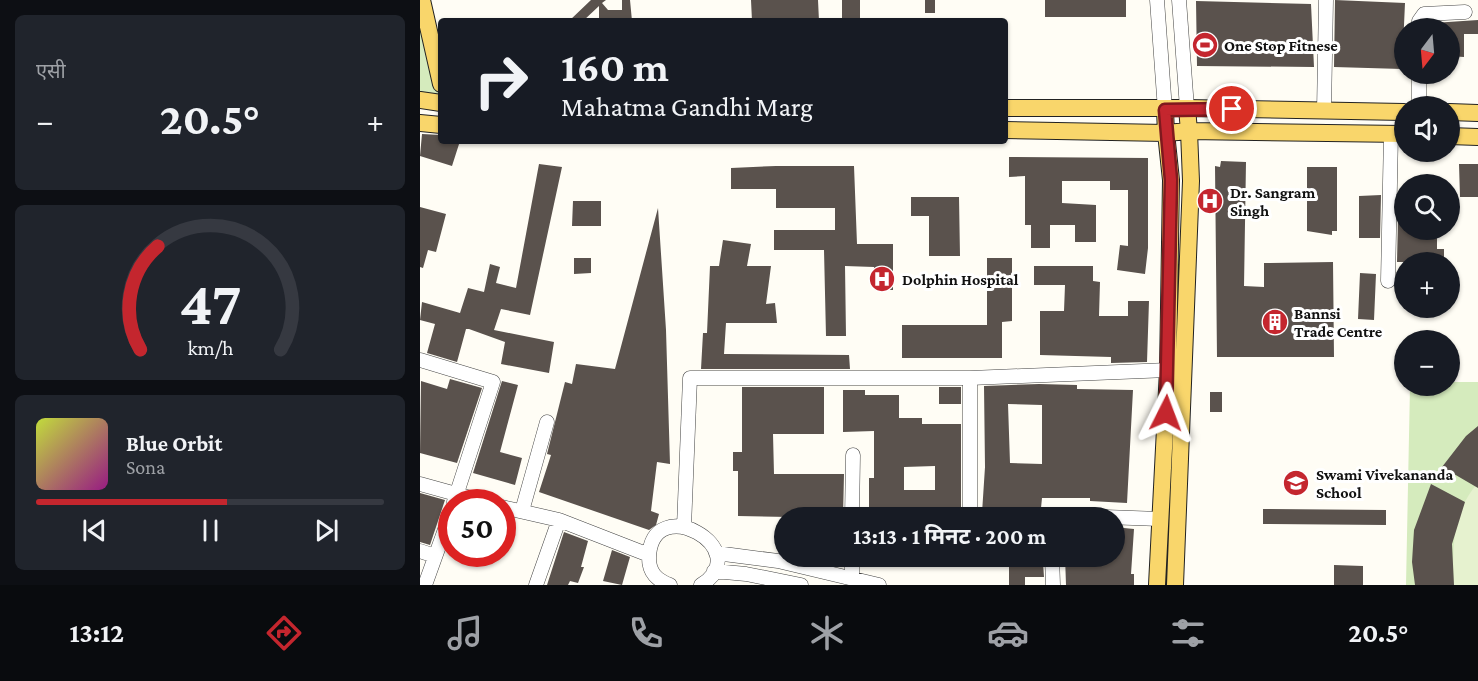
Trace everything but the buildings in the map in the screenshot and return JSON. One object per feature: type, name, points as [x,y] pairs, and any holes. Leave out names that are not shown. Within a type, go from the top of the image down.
[{"type":"main road","points":[[423,0],[438,70]]},
{"type":"main road","points":[[420,100],[438,103]]},
{"type":"main road","points":[[1008,108],[1165,110],[1187,108],[1394,112]]},
{"type":"main road","points":[[1175,585],[1191,181],[1187,108]]},
{"type":"main road","points":[[1157,585],[1168,370],[1171,180],[1165,110]]},
{"type":"main road","points":[[1460,112],[1478,113]]},
{"type":"main road","points":[[1008,130],[1394,134]]},
{"type":"main road","points":[[1460,136],[1478,137]]},
{"type":"street","points":[[1157,0],[1165,110]]},
{"type":"street","points":[[1179,0],[1187,108]]},
{"type":"street","points":[[1324,111],[1326,0]]},
{"type":"street","points":[[1421,18],[1424,14],[1465,12]]},
{"type":"street","points":[[1388,281],[1396,162]]},
{"type":"street","points":[[420,360],[493,382],[459,489]]},
{"type":"street","points":[[684,527],[690,378],[970,378],[1168,370]]},
{"type":"street","points":[[970,378],[970,507]]},
{"type":"street","points":[[522,511],[547,422]]},
{"type":"street","points":[[852,507],[853,455]]},
{"type":"street","points":[[420,484],[438,492]]},
{"type":"street","points":[[516,510],[559,520],[649,555]]},
{"type":"street","points":[[1125,518],[1160,519]]},
{"type":"street","points":[[536,585],[559,520]]},
{"type":"street","points":[[670,585],[652,580],[649,555],[657,535],[667,528],[684,527],[707,538],[716,553],[714,571],[701,585]]},
{"type":"street","points":[[425,585],[438,548]]},
{"type":"street","points":[[420,551],[435,556]]},
{"type":"street","points":[[716,553],[751,556],[852,577],[879,585]]},
{"type":"street","points":[[852,567],[852,577]]},
{"type":"street","points":[[1052,567],[1053,585]]},
{"type":"street","points":[[714,571],[746,574],[801,585]]},
{"type":"green space","points":[[420,8],[438,43],[438,103],[420,100]]},
{"type":"green space","points":[[1460,382],[1478,382],[1478,585],[1406,585],[1410,396],[1460,396]]},
{"type":"green space","points":[[1478,483],[1478,585],[1454,585],[1453,558],[1458,518],[1469,494]]},
{"type":"place","name":"One Stop Fitnese","points":[[1205,45]]},
{"type":"place","name":"Dr. Sangram Singh","points":[[1210,201]]},
{"type":"place","name":"Dolphin Hospital","points":[[882,279]]},
{"type":"place","name":"Bannsi Trade Centre","points":[[1275,322]]},
{"type":"place","name":"Swami Vivekananda School","points":[[1296,483]]},
{"type":"route","points":[[1166,413],[1171,180],[1165,110],[1232,109]]}]
